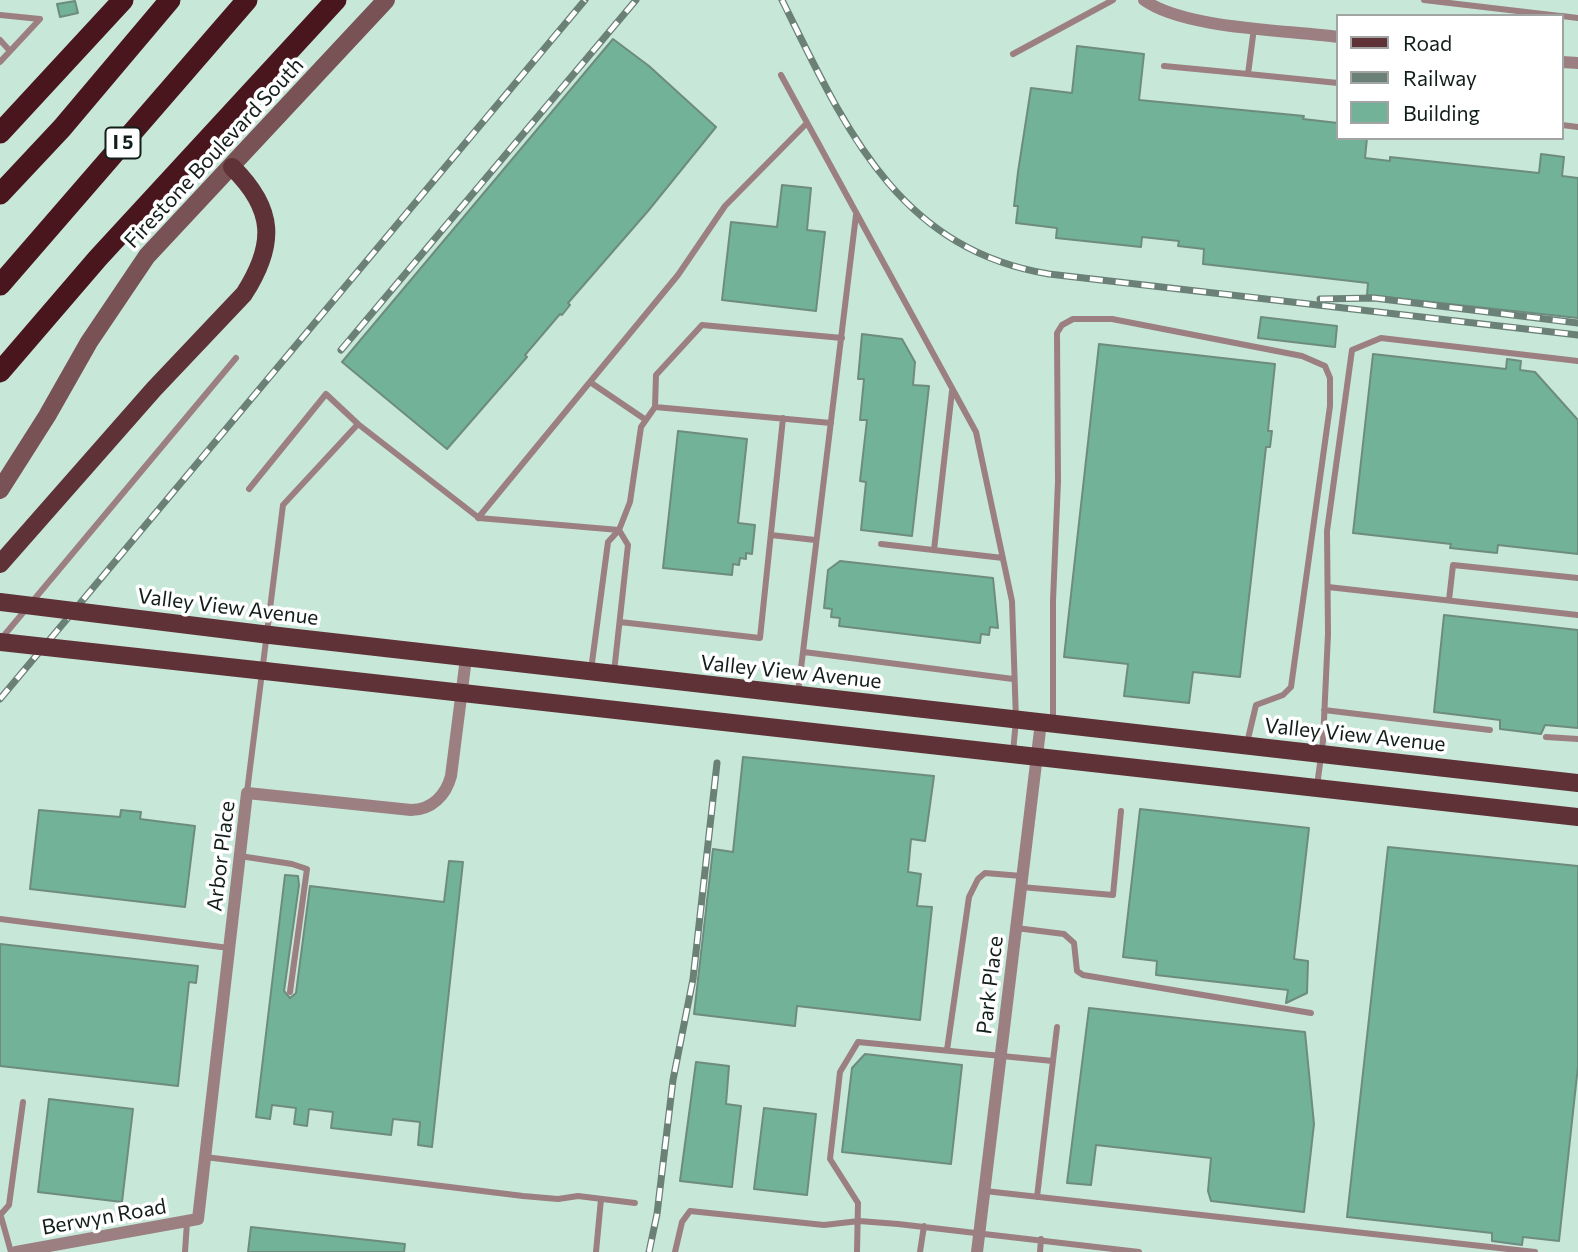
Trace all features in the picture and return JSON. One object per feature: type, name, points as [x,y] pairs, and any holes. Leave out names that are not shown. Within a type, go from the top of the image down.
[{"type":"highway","points":[[0,133],[123,0]]},
{"type":"highway","points":[[0,194],[62,128],[170,0]]},
{"type":"highway","name":"I 5","points":[[0,285],[247,0]]},
{"type":"highway","points":[[0,372],[98,258],[336,0]]},
{"type":"main road","points":[[0,564],[154,389],[244,294],[265,254],[267,229],[263,209],[255,191],[232,167]]},
{"type":"main road","name":"Valley View Avenue","points":[[0,602],[411,652],[1578,783]]},
{"type":"main road","points":[[0,641],[1578,817]]},
{"type":"street","name":"Firestone Boulevard South","points":[[0,490],[47,416],[89,342],[147,256],[386,0]]},
{"type":"street","points":[[1144,0],[1179,18],[1336,37]]},
{"type":"street","name":"Arbor Place","points":[[193,1220],[205,1157],[247,793],[411,810],[426,808],[439,799],[449,782],[466,658]]},
{"type":"street","name":"Park Place","points":[[977,1252],[1037,756],[1047,723]]},
{"type":"street","name":"Berwyn Road","points":[[13,1252],[89,1246],[193,1220]]},
{"type":"lane","points":[[1013,54],[1114,0]]},
{"type":"lane","points":[[1424,0],[1544,14]]},
{"type":"lane","points":[[0,15],[40,19],[0,62]]},
{"type":"lane","points":[[1248,74],[1254,27]]},
{"type":"lane","points":[[0,40],[10,51]]},
{"type":"lane","points":[[1164,65],[1336,83]]},
{"type":"lane","points":[[781,75],[976,432],[1012,601],[1016,720],[1012,754]]},
{"type":"lane","points":[[478,518],[678,275],[725,206],[807,123]]},
{"type":"lane","points":[[797,695],[856,215]]},
{"type":"lane","points":[[1047,723],[1058,481],[1057,332],[1062,325],[1073,319],[1112,319],[1302,356],[1325,366],[1330,378],[1330,406],[1291,687],[1283,695],[1256,705],[1246,746]]},
{"type":"lane","points":[[591,672],[608,542],[619,530],[630,502],[641,427],[654,407],[656,375],[702,326],[842,338]]},
{"type":"lane","points":[[1317,788],[1324,710],[1327,531],[1352,350],[1381,338],[1578,361]]},
{"type":"lane","points":[[0,641],[236,358]]},
{"type":"lane","points":[[590,382],[646,420]]},
{"type":"lane","points":[[934,550],[953,389]]},
{"type":"lane","points":[[249,489],[326,394],[358,424],[478,518],[619,530]]},
{"type":"lane","points":[[654,407],[831,424]]},
{"type":"lane","points":[[620,622],[760,638],[783,418]]},
{"type":"lane","points":[[247,793],[283,505],[358,424]]},
{"type":"lane","points":[[614,674],[628,545],[619,530]]},
{"type":"lane","points":[[771,535],[815,540]]},
{"type":"lane","points":[[881,544],[1003,558]]},
{"type":"lane","points":[[1449,600],[1452,565],[1578,578]]},
{"type":"lane","points":[[1328,587],[1578,615]]},
{"type":"lane","points":[[804,652],[1013,679]]},
{"type":"lane","points":[[1324,710],[1490,730]]},
{"type":"lane","points":[[1546,737],[1578,739]]},
{"type":"lane","points":[[947,1050],[969,897],[978,879],[985,873],[1022,882],[1113,895],[1122,811]]},
{"type":"lane","points":[[240,856],[307,869],[290,992]]},
{"type":"lane","points":[[0,919],[229,948]]},
{"type":"lane","points":[[1016,928],[1064,934],[1074,943],[1077,971],[1083,975],[1311,1013]]},
{"type":"lane","points":[[1037,1197],[1057,1027]]},
{"type":"lane","points":[[857,1252],[858,1203],[830,1159],[840,1072],[858,1042],[1054,1061]]},
{"type":"lane","points":[[13,1252],[1,1213],[9,1205],[23,1102]]},
{"type":"lane","points":[[205,1157],[523,1196],[635,1203]]},
{"type":"lane","points":[[985,1191],[1535,1252]]},
{"type":"lane","points":[[596,1252],[601,1199]]},
{"type":"lane","points":[[675,1252],[681,1222],[690,1211],[824,1225],[859,1221],[924,1226],[1139,1252]]},
{"type":"lane","points":[[185,1252],[193,1220]]},
{"type":"lane","points":[[920,1252],[924,1226]]},
{"type":"lane","points":[[1040,1252],[1041,1240]]},
{"type":"building","points":[[75,1],[78,13],[60,17],[57,4]]},
{"type":"building","points":[[613,39],[649,66],[716,127],[568,303],[570,305],[562,315],[560,314],[525,355],[527,357],[447,449],[342,362]]},
{"type":"building","points":[[1077,46],[1144,54],[1139,100],[1304,116],[1303,119],[1336,123],[1336,140],[1367,140],[1365,158],[1390,161],[1390,157],[1539,173],[1541,154],[1564,157],[1562,176],[1578,178],[1578,318],[1367,295],[1368,283],[1203,264],[1204,249],[1178,246],[1179,241],[1142,237],[1141,247],[1056,238],[1057,228],[1016,223],[1018,206],[1014,206],[1031,88],[1072,93]]},
{"type":"building","points":[[782,185],[811,188],[807,230],[825,232],[816,311],[722,300],[731,222],[777,227]]},
{"type":"building","points":[[1261,317],[1337,326],[1335,347],[1258,338]]},
{"type":"building","points":[[862,334],[902,339],[915,362],[913,385],[929,386],[912,536],[861,530],[866,482],[860,481],[867,420],[860,420],[864,379],[858,379]]},
{"type":"building","points":[[1099,344],[1275,364],[1268,431],[1272,431],[1270,447],[1266,447],[1240,677],[1193,672],[1189,703],[1124,696],[1128,664],[1064,657]]},
{"type":"building","points":[[1373,354],[1506,369],[1507,359],[1521,361],[1520,370],[1535,372],[1578,420],[1578,554],[1498,545],[1497,553],[1450,548],[1451,544],[1353,533]]},
{"type":"building","points":[[678,431],[747,439],[738,523],[755,525],[752,554],[746,553],[746,559],[740,558],[739,565],[733,564],[732,575],[663,568]]},
{"type":"building","points":[[840,561],[993,578],[998,628],[990,627],[989,635],[981,634],[980,643],[839,626],[840,618],[831,617],[832,609],[824,608],[828,570]]},
{"type":"building","points":[[1444,615],[1578,630],[1578,728],[1545,725],[1541,734],[1500,729],[1500,720],[1434,712]]},
{"type":"building","points":[[743,757],[934,776],[925,841],[911,839],[908,872],[921,874],[917,906],[932,907],[920,1020],[797,1006],[795,1026],[694,1014],[713,849],[733,852]]},
{"type":"building","points":[[1140,809],[1309,828],[1294,959],[1308,961],[1307,993],[1286,1003],[1288,990],[1156,975],[1157,961],[1123,957]]},
{"type":"building","points":[[39,810],[120,817],[121,810],[141,812],[140,819],[195,826],[185,907],[30,889]]},
{"type":"building","points":[[1388,847],[1578,866],[1578,1066],[1559,1241],[1523,1237],[1522,1245],[1492,1241],[1492,1233],[1347,1217]]},
{"type":"building","points":[[449,861],[463,862],[432,1147],[418,1145],[420,1122],[393,1119],[391,1135],[331,1128],[333,1112],[309,1109],[307,1126],[294,1124],[296,1108],[272,1105],[270,1119],[256,1117],[285,875],[298,876],[299,885],[284,991],[290,998],[296,993],[310,886],[444,902]]},
{"type":"building","points":[[0,944],[198,966],[196,983],[189,982],[178,1086],[0,1066]]},
{"type":"building","points":[[1089,1008],[1305,1032],[1314,1124],[1304,1212],[1211,1201],[1208,1191],[1211,1158],[1096,1145],[1091,1185],[1067,1183]]},
{"type":"building","points":[[865,1054],[962,1065],[951,1164],[842,1152],[852,1068]]},
{"type":"building","points":[[696,1062],[729,1066],[726,1104],[741,1106],[732,1187],[680,1181]]},
{"type":"building","points":[[49,1099],[133,1109],[122,1202],[38,1192]]},
{"type":"building","points":[[764,1108],[816,1114],[807,1195],[754,1189]]},
{"type":"building","points":[[251,1227],[405,1244],[404,1252],[248,1252]]},
{"type":"railway","points":[[0,699],[585,0]]},
{"type":"railway","points":[[341,350],[636,0]]},
{"type":"railway","points":[[782,0],[828,92],[853,135],[881,174],[914,209],[951,238],[996,260],[1049,274],[1578,335]]},
{"type":"railway","points":[[1320,299],[1374,298],[1578,323]]},
{"type":"railway","points":[[649,1252],[657,1214],[673,1080],[693,979],[717,763]]}]
